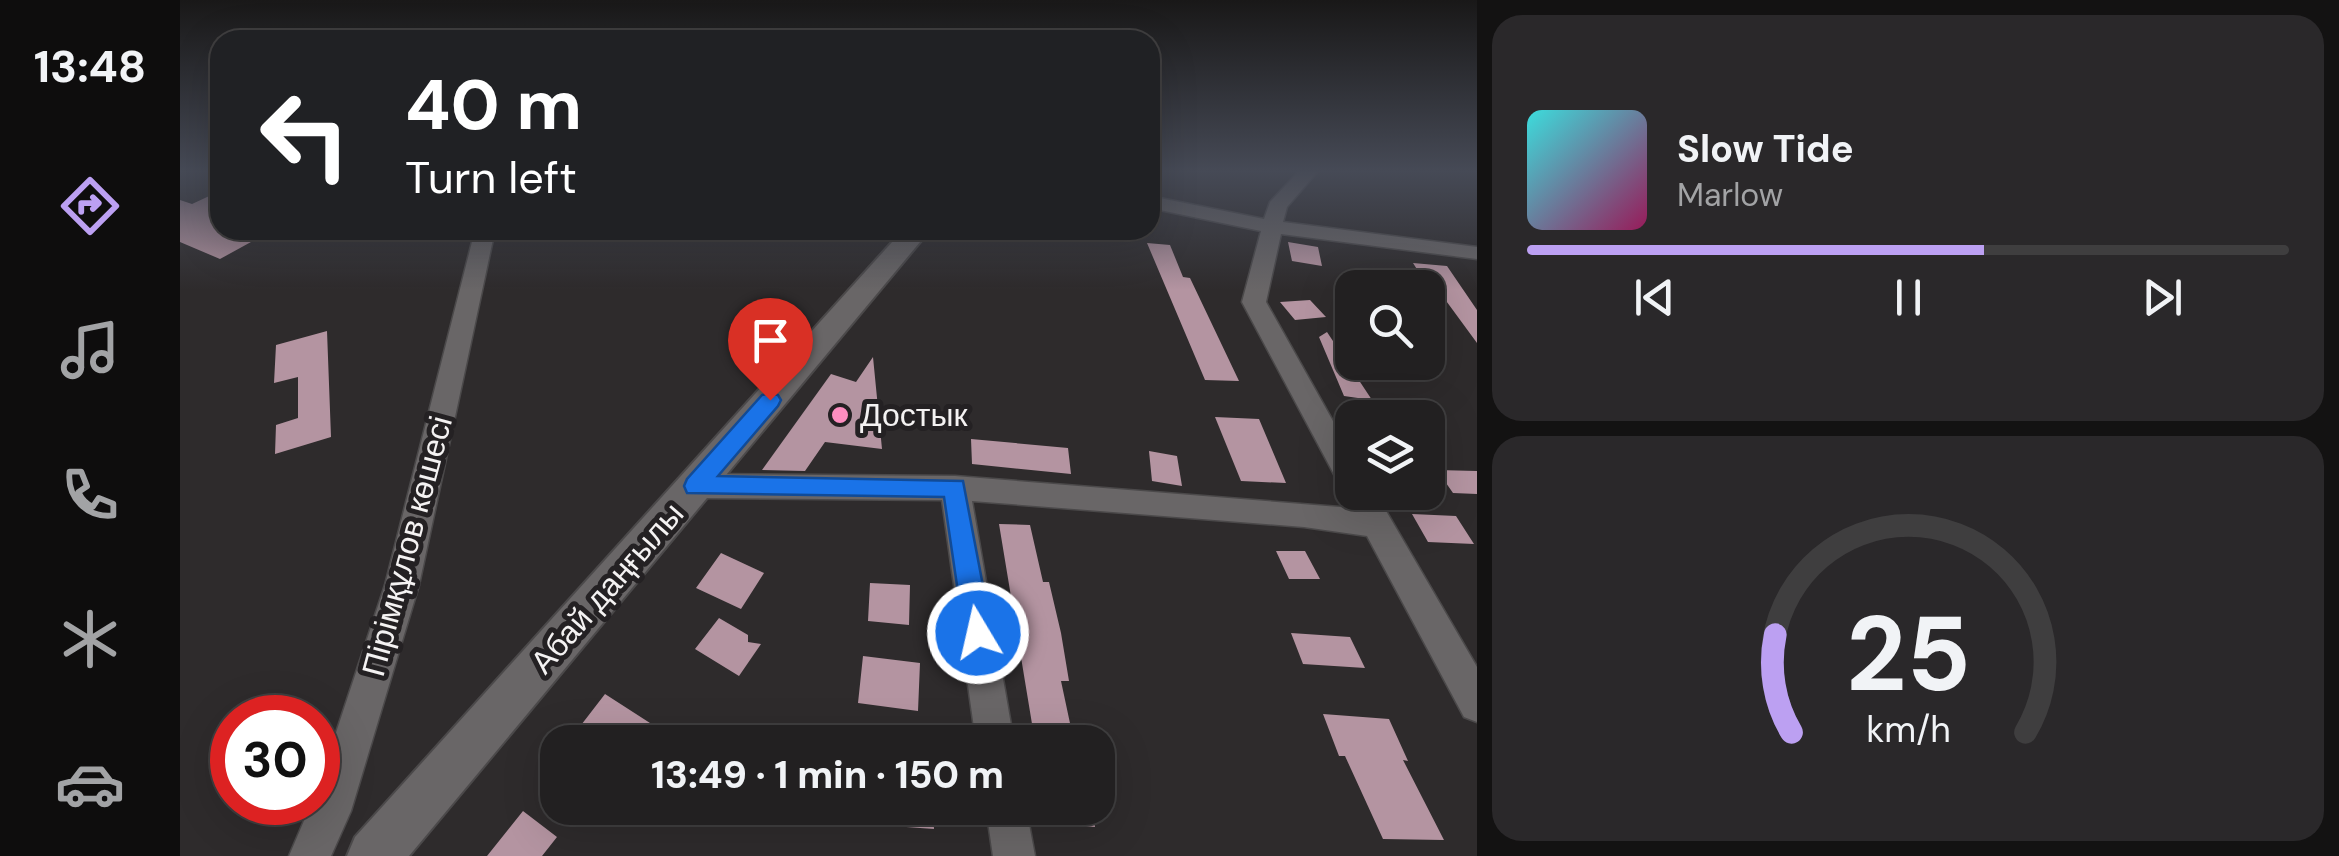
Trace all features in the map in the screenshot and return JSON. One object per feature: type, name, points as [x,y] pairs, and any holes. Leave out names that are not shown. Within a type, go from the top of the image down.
[{"type":"street","points":[[1189,210],[1272,227],[1468,252],[1476,276]]},
{"type":"street","points":[[1276,210],[1254,302],[1335,451]]},
{"type":"street","name":"Пірімқұлов көшесі","points":[[310,856],[330,811],[402,585],[483,240]]},
{"type":"street","name":"Абай даңғылы","points":[[374,856],[908,240]]},
{"type":"street","points":[[696,486],[955,488],[1304,514],[1376,524]]},
{"type":"street","points":[[955,488],[993,725]]},
{"type":"street","points":[[1368,510],[1463,660],[1476,704]]},
{"type":"street","points":[[1009,825],[1014,856]]},
{"type":"building","points":[[180,210],[210,210],[210,240],[255,240],[220,259],[180,242]]},
{"type":"building","points":[[1288,242],[1318,247],[1322,266],[1292,261]]},
{"type":"building","points":[[1147,243],[1170,245],[1239,381],[1205,380]]},
{"type":"building","points":[[1413,263],[1447,266],[1477,310],[1477,343],[1445,299],[1445,270],[1417,270]]},
{"type":"building","points":[[1310,300],[1326,317],[1295,320],[1280,302]]},
{"type":"building","points":[[327,331],[331,437],[275,454],[276,425],[298,418],[298,377],[274,383],[276,345]]},
{"type":"building","points":[[1327,332],[1335,344],[1335,375],[1319,337]]},
{"type":"building","name":"Достык","points":[[873,357],[882,449],[825,442],[805,471],[762,470],[831,374],[856,382]]},
{"type":"building","points":[[1337,380],[1359,380],[1372,400],[1344,396]]},
{"type":"building","points":[[1215,417],[1259,419],[1286,483],[1241,481]]},
{"type":"building","points":[[971,439],[1068,448],[1071,474],[972,464]]},
{"type":"building","points":[[1149,451],[1177,456],[1182,486],[1152,481]]},
{"type":"building","points":[[1445,470],[1477,471],[1477,494],[1453,493],[1445,482]]},
{"type":"building","points":[[1412,514],[1456,516],[1474,544],[1428,542]]},
{"type":"building","points":[[999,524],[1030,525],[1043,582],[1049,582],[1069,681],[1061,681],[1070,725],[1032,725]]},
{"type":"building","points":[[1276,551],[1305,551],[1320,579],[1289,579]]},
{"type":"building","points":[[721,553],[764,573],[741,609],[696,588]]},
{"type":"building","points":[[870,583],[910,585],[909,625],[868,621]]},
{"type":"building","points":[[719,618],[748,635],[748,642],[761,644],[739,676],[695,649]]},
{"type":"building","points":[[1291,633],[1350,637],[1365,668],[1303,664]]},
{"type":"building","points":[[863,656],[920,663],[918,711],[858,703]]},
{"type":"building","points":[[605,694],[650,723],[649,725],[581,725]]},
{"type":"building","points":[[1323,714],[1389,719],[1408,761],[1403,760],[1444,840],[1383,839],[1345,756],[1339,756]]},
{"type":"building","points":[[523,811],[557,837],[542,856],[487,856]]},
{"type":"building","points":[[879,825],[934,825],[934,829]]},
{"type":"place","name":"Достык","points":[[840,415]]},
{"type":"route","points":[[770,400],[696,486],[955,488],[978,633]]}]
